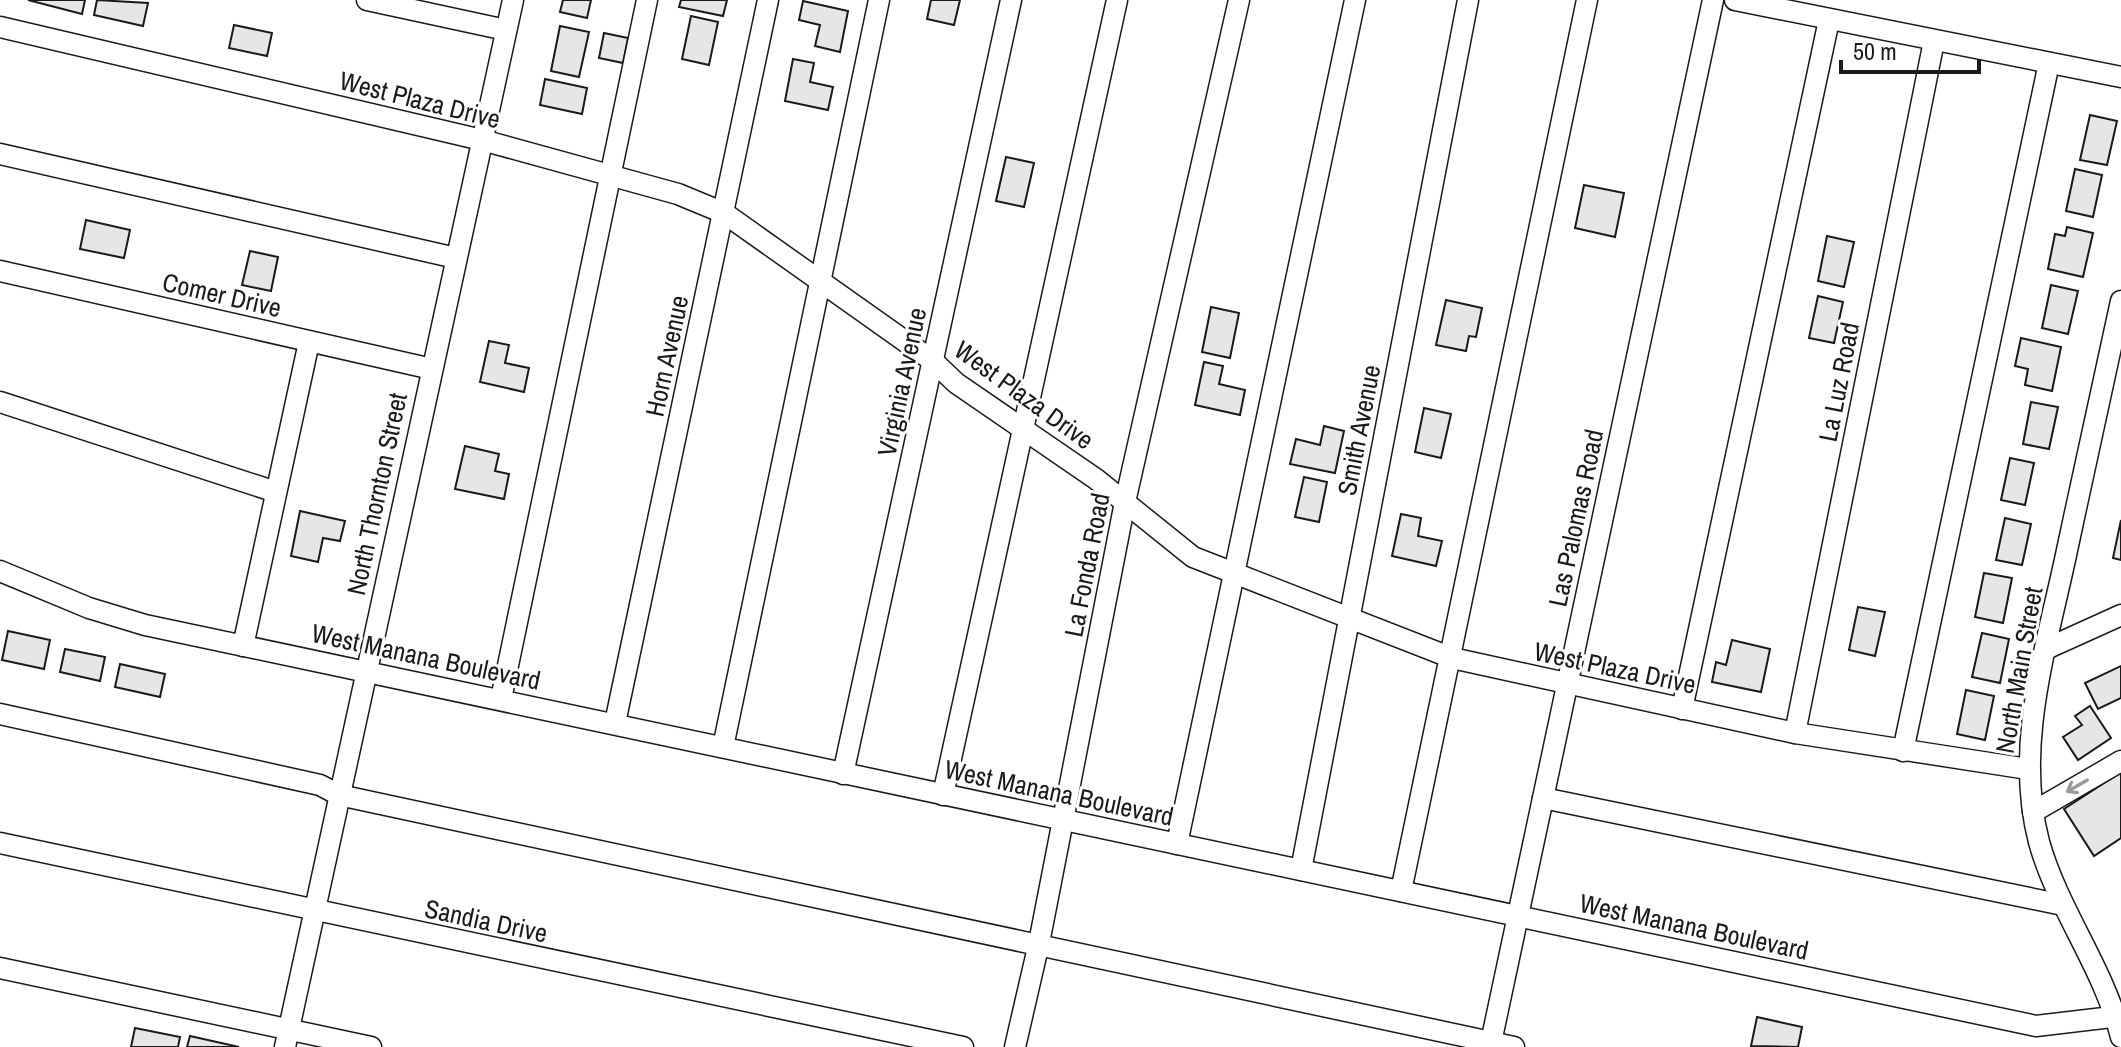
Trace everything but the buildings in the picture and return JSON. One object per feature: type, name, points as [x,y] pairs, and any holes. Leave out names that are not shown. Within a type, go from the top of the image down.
[{"type":"street","points":[[367,0],[506,30]]},
{"type":"street","name":"North Thornton Street","points":[[286,1038],[513,0]]},
{"type":"street","points":[[501,699],[647,0]]},
{"type":"street","name":"Horn Avenue","points":[[615,723],[768,0]]},
{"type":"street","points":[[723,747],[879,0]]},
{"type":"street","name":"Virginia Avenue","points":[[843,774],[1011,0]]},
{"type":"street","points":[[943,795],[1117,0]]},
{"type":"street","name":"La Fonda Road","points":[[1015,1047],[1039,943],[1125,502],[1239,0]]},
{"type":"street","points":[[1177,844],[1355,0]]},
{"type":"street","name":"Smith Avenue","points":[[1301,870],[1468,0]]},
{"type":"street","points":[[1401,891],[1587,0]]},
{"type":"street","name":"Las Palomas Road","points":[[1491,1044],[1713,0]]},
{"type":"street","points":[[1735,0],[2121,77]]},
{"type":"street","points":[[1682,709],[1829,20]]},
{"type":"street","name":"West Plaza Drive","points":[[0,27],[482,140],[678,194],[724,213],[933,361],[956,383],[1125,502],[1193,557],[1452,658],[1795,733],[2028,769]]},
{"type":"street","name":"La Luz Road","points":[[1795,733],[1934,41]]},
{"type":"street","points":[[1903,751],[2049,63]]},
{"type":"street","points":[[0,154],[456,258]]},
{"type":"street","name":"Comer Drive","points":[[0,271],[432,369]]},
{"type":"street","name":"North Main Street","points":[[2119,1024],[2063,905],[2040,843],[2028,769],[2031,726],[2046,649],[2121,301]]},
{"type":"street","points":[[243,646],[309,342]]},
{"type":"street","points":[[0,402],[276,492]]},
{"type":"street","name":"West Manana Boulevard","points":[[0,571],[89,608],[145,625],[243,646],[2036,1026],[2119,1024]]},
{"type":"street","points":[[2046,649],[2121,615]]},
{"type":"street","points":[[0,714],[320,785],[339,795],[1514,1047]]},
{"type":"street","points":[[2033,812],[2121,761]]},
{"type":"street","points":[[1543,798],[2063,905]]},
{"type":"street","name":"Sandia Drive","points":[[0,843],[963,1047]]},
{"type":"street","points":[[0,968],[286,1038],[371,1047]]}]
